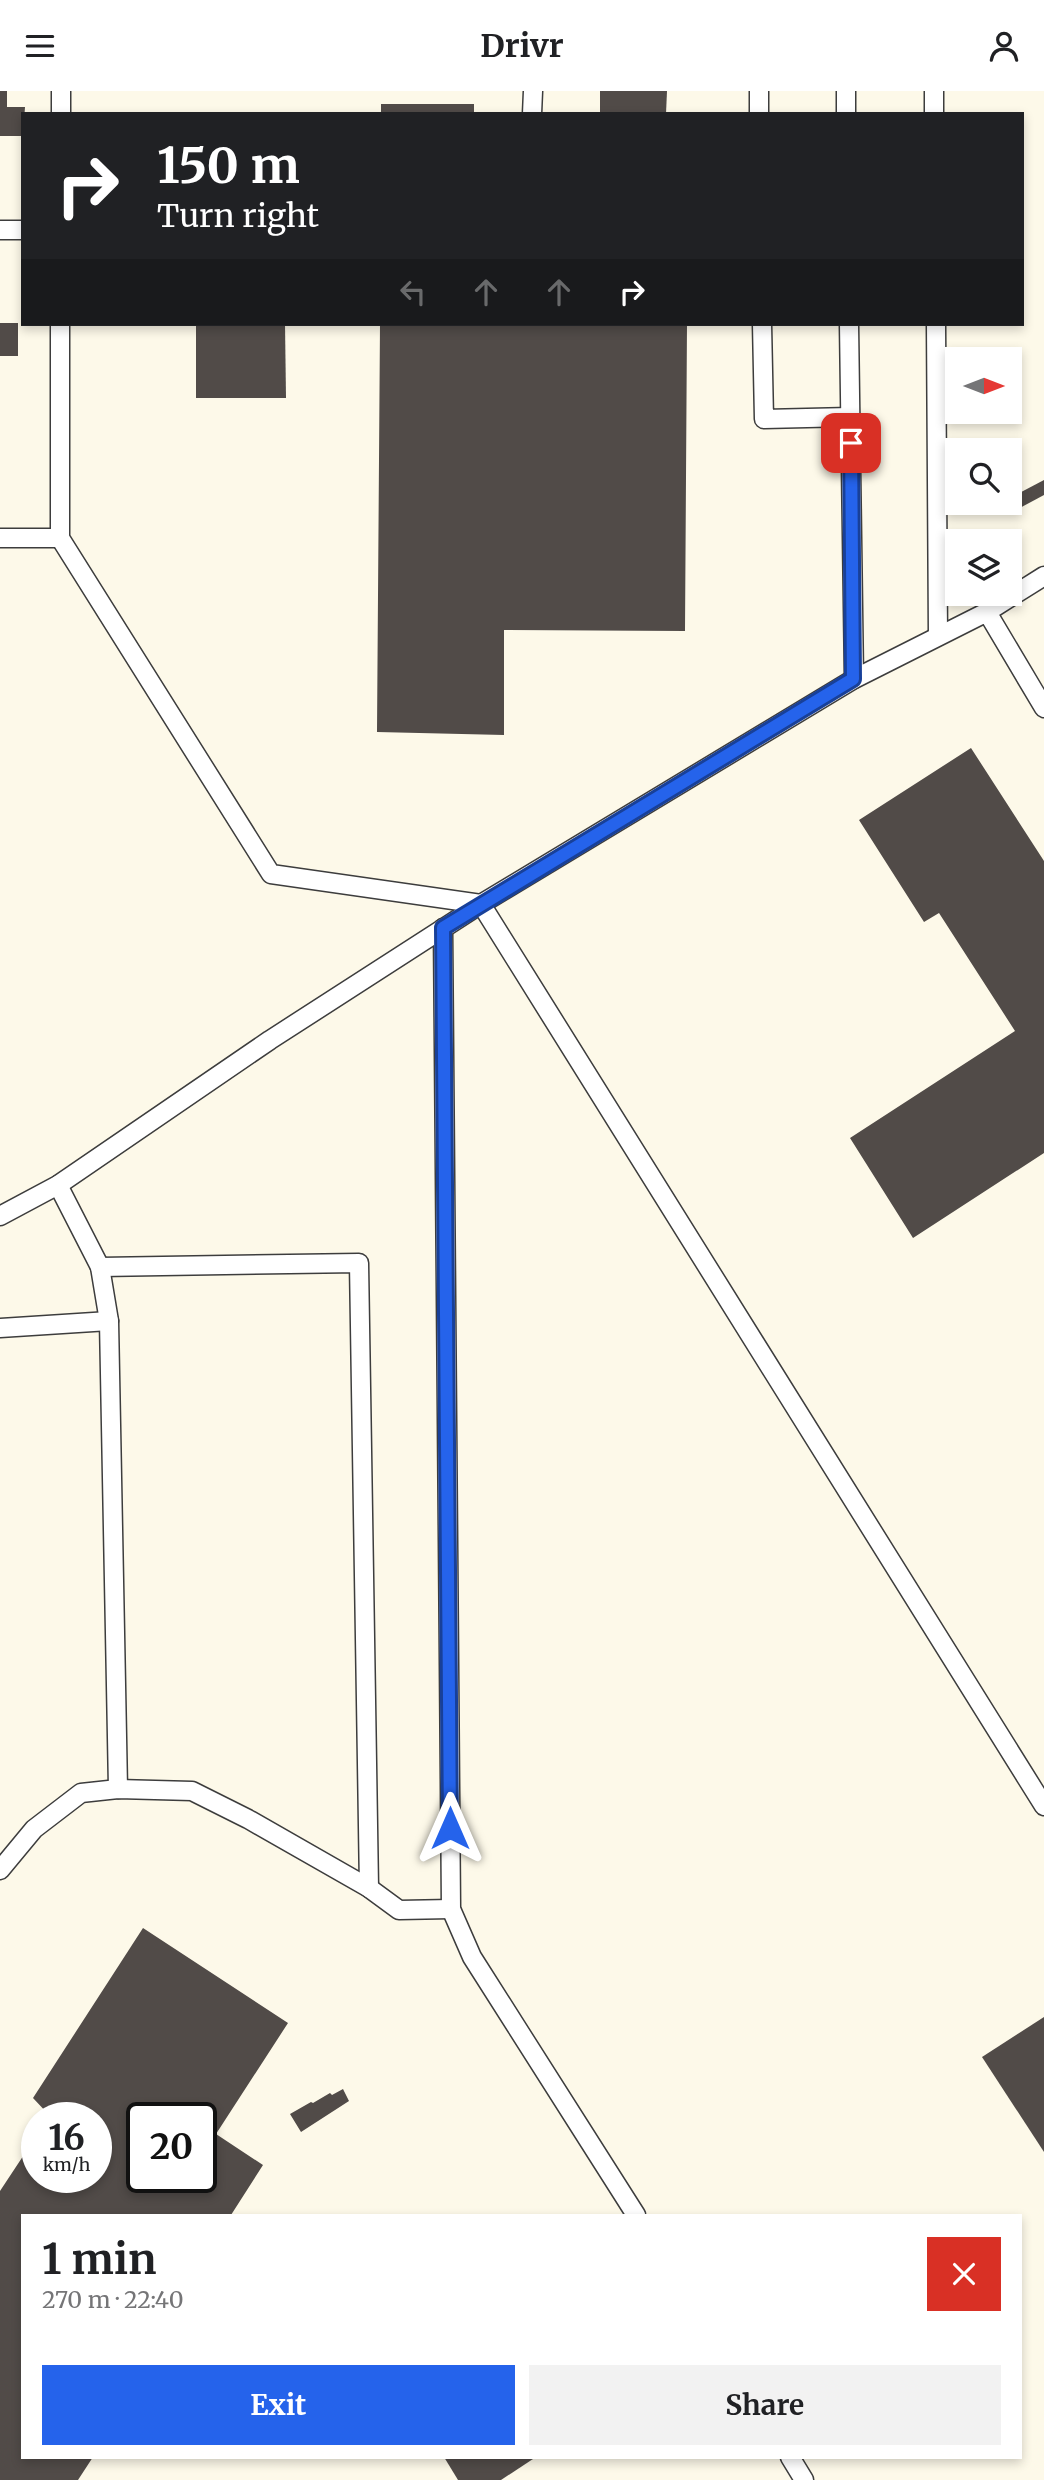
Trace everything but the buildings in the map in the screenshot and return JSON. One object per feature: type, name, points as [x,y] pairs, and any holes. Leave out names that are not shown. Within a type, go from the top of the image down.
[{"type":"lane","points":[[61,91],[61,112]]},
{"type":"lane","points":[[532,112],[533,91]]},
{"type":"lane","points":[[759,91],[759,112]]},
{"type":"lane","points":[[846,91],[846,112]]},
{"type":"lane","points":[[934,91],[934,112]]},
{"type":"lane","points":[[0,230],[21,230]]},
{"type":"lane","points":[[60,326],[60,538],[271,874],[481,904],[1044,1806]]},
{"type":"lane","points":[[762,326],[764,419],[850,417]]},
{"type":"lane","points":[[849,326],[853,679]]},
{"type":"lane","points":[[936,326],[938,636]]},
{"type":"lane","points":[[0,538],[60,538]]},
{"type":"lane","points":[[0,1216],[58,1185],[270,1041],[481,904],[853,679],[986,612],[1044,576]]},
{"type":"lane","points":[[986,612],[1044,708]]},
{"type":"lane","points":[[443,928],[451,1909],[472,1957],[635,2214]]},
{"type":"lane","points":[[58,1185],[100,1267],[110,1321],[118,1789]]},
{"type":"lane","points":[[100,1267],[359,1263],[369,1888]]},
{"type":"lane","points":[[0,1328],[110,1321]]},
{"type":"lane","points":[[0,1870],[34,1829],[81,1793],[118,1789],[192,1791],[248,1819],[369,1888],[399,1910],[451,1909]]},
{"type":"lane","points":[[791,2459],[804,2480]]},
{"type":"route","points":[[450,1828],[443,928],[853,679],[851,443]]}]
